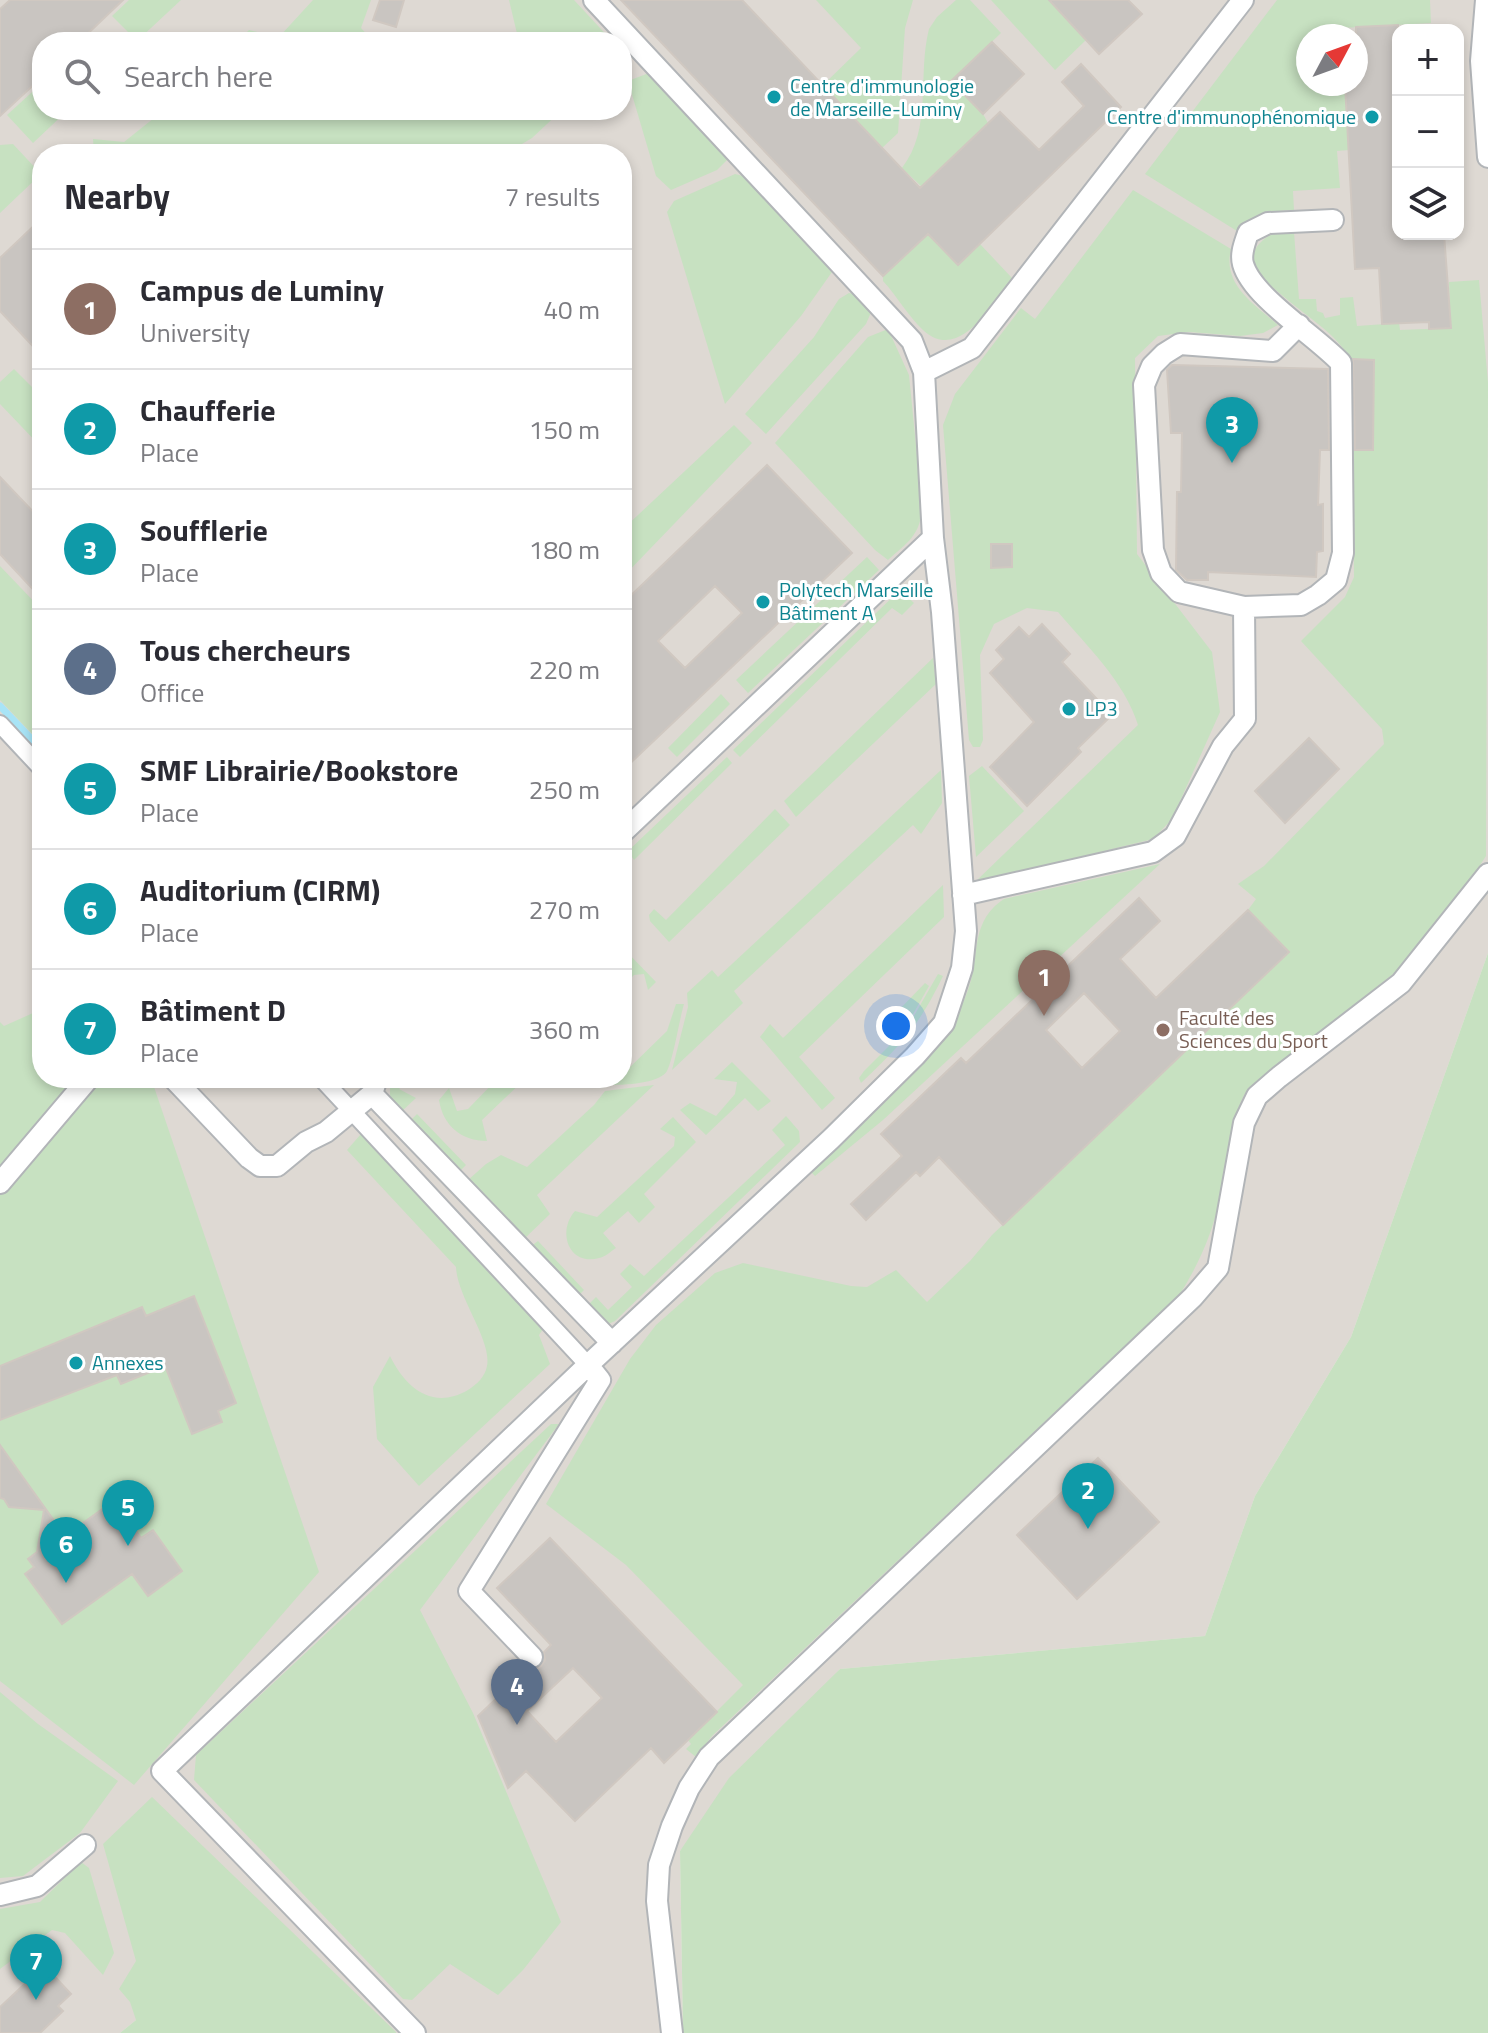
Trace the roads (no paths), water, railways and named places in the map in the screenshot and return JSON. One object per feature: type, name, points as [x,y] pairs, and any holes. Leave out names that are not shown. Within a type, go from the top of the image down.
[{"type":"street","points":[[594,0],[624,32]]},
{"type":"street","points":[[924,372],[972,348],[1243,0]]},
{"type":"street","points":[[1486,0],[1481,61],[1488,157]]},
{"type":"street","points":[[413,2032],[162,1771],[915,1056],[944,1023],[962,968],[966,931],[946,654],[933,538],[924,372],[912,341],[632,41]]},
{"type":"street","points":[[1299,325],[1273,351],[1180,344],[1152,366],[1144,385],[1153,550],[1161,573],[1179,592],[1244,607],[1301,605],[1336,580],[1343,553],[1341,363],[1299,325],[1250,281],[1242,262],[1248,233],[1268,223],[1333,220]]},
{"type":"street","points":[[632,824],[933,538]]},
{"type":"street","points":[[963,895],[1153,852],[1175,836],[1223,746],[1245,719],[1244,607]]},
{"type":"street","points":[[0,724],[32,758]]},
{"type":"street","points":[[672,2033],[657,1901],[659,1865],[683,1801],[709,1757],[1193,1297],[1218,1268],[1244,1123],[1257,1096],[1401,983],[1488,874]]},
{"type":"street","points":[[0,1183],[81,1088]]},
{"type":"street","points":[[182,1088],[260,1166],[277,1166],[306,1142],[326,1132],[373,1088]]},
{"type":"street","points":[[329,1088],[600,1380],[469,1591],[532,1657]]},
{"type":"street","points":[[377,1088],[612,1343]]},
{"type":"street","points":[[0,1895],[37,1886],[85,1845]]},
{"type":"waterway","points":[[0,706],[32,740]]},
{"type":"place","name":"Centre d'immunologie de Marseille-Luminy","points":[[774,97]]},
{"type":"place","name":"Centre d'immunophénomique","points":[[1372,117]]},
{"type":"place","name":"Soufflerie","points":[[1232,463]]},
{"type":"place","name":"Polytech Marseille Bâtiment A","points":[[763,602]]},
{"type":"place","name":"LP3","points":[[1069,709]]},
{"type":"place","name":"Campus de Luminy","points":[[1044,1016]]},
{"type":"place","name":"Faculté des Sciences du Sport","points":[[1163,1030]]},
{"type":"place","name":"Annexes","points":[[76,1363]]},
{"type":"place","name":"Chaufferie","points":[[1088,1529]]},
{"type":"place","name":"SMF Librairie/Bookstore","points":[[128,1546]]},
{"type":"place","name":"Auditorium (CIRM)","points":[[66,1583]]},
{"type":"place","name":"Tous chercheurs","points":[[517,1725]]},
{"type":"place","name":"Bâtiment D","points":[[36,2000]]}]
